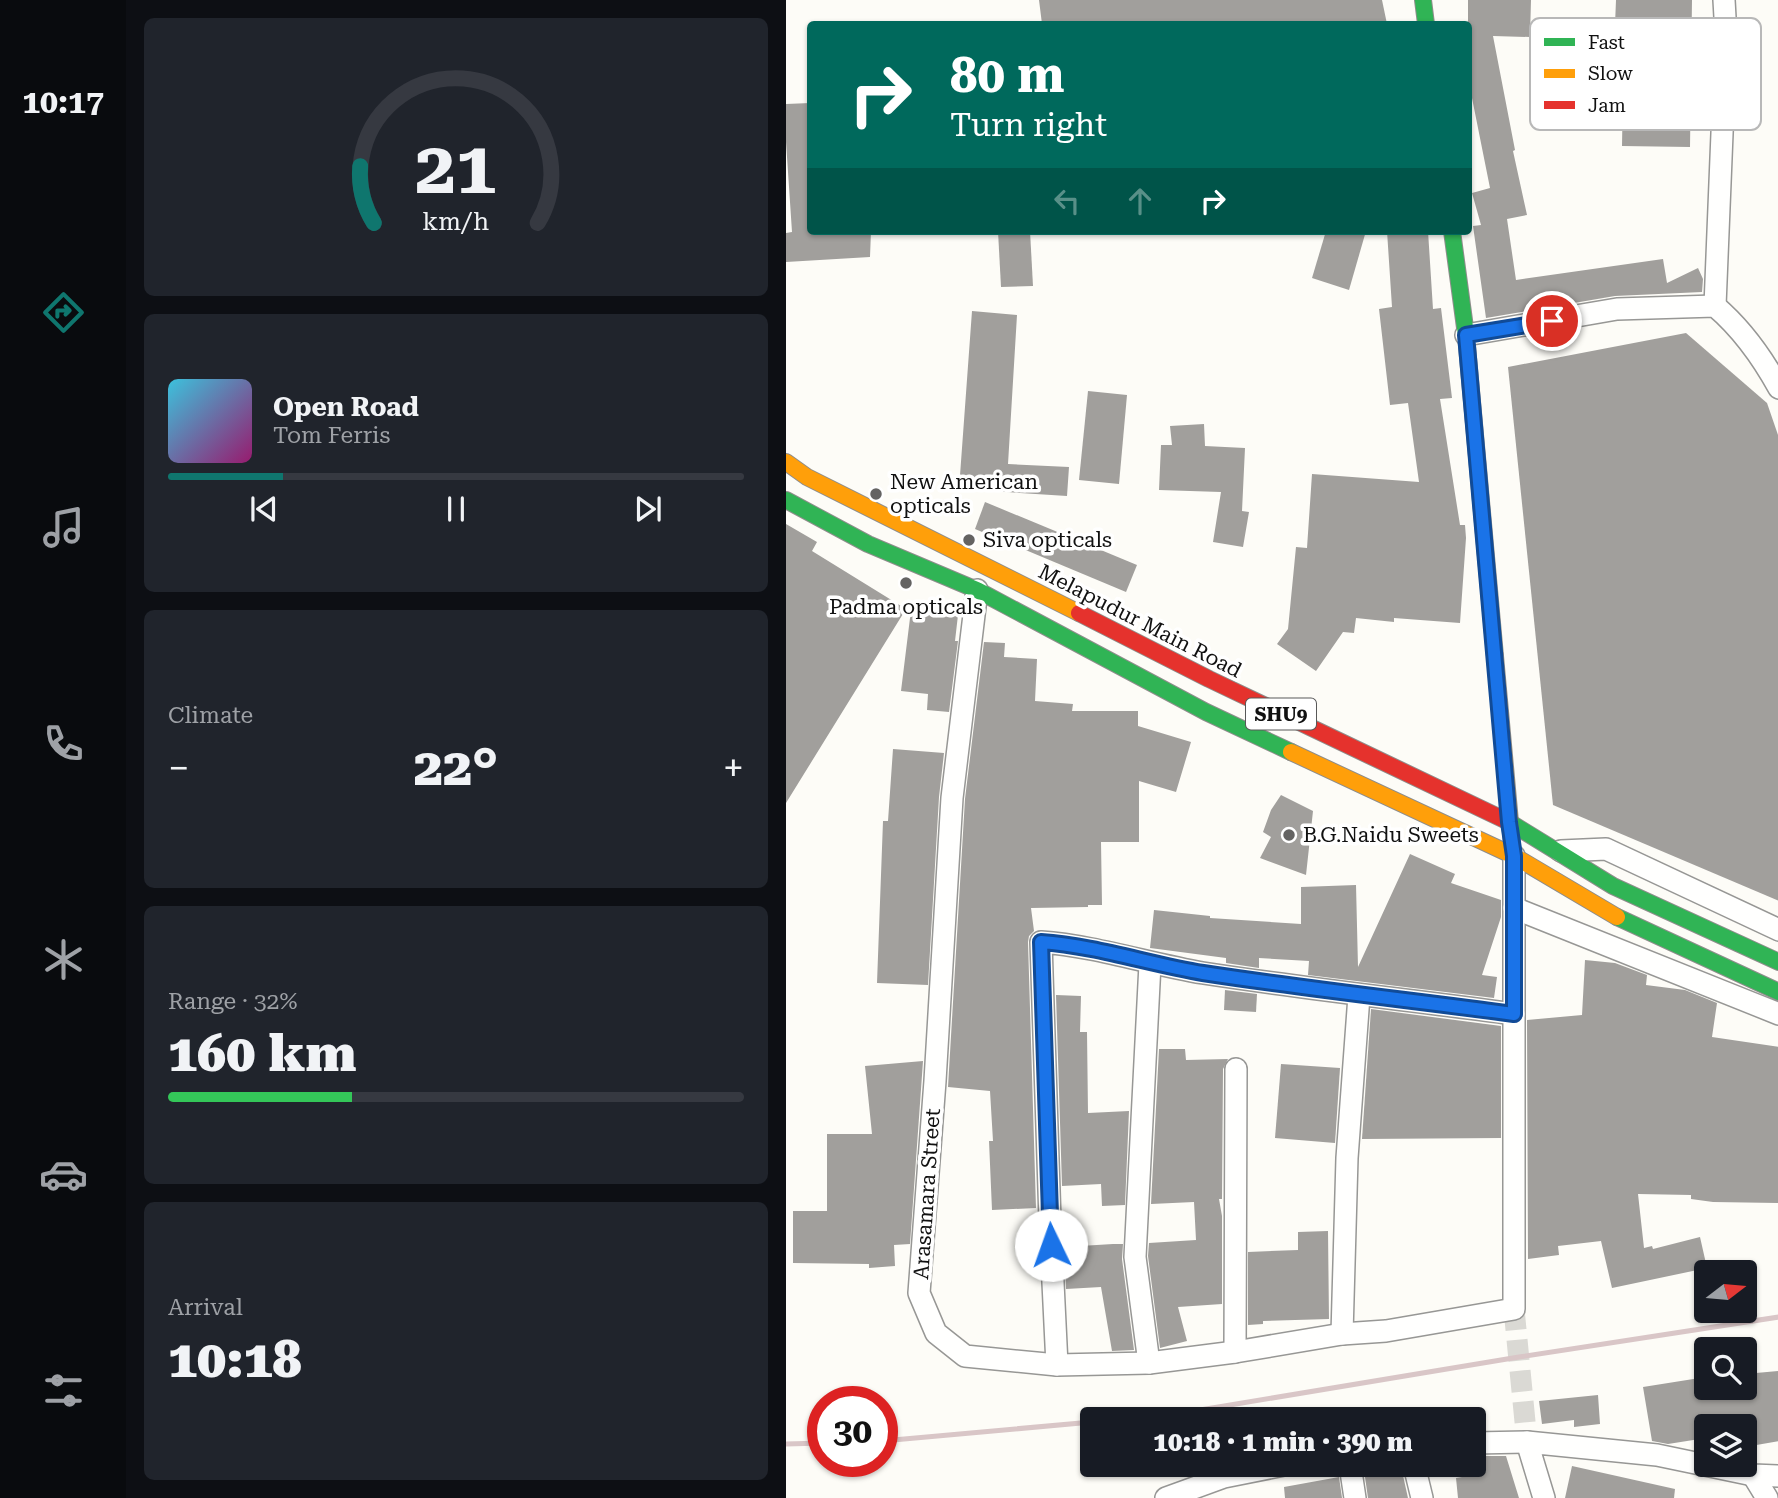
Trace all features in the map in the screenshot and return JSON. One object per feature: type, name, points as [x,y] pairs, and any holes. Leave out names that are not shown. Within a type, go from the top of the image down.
[{"type":"main road","points":[[1423,0],[1426,21]]},
{"type":"main road","points":[[1453,235],[1466,335],[1514,856]]},
{"type":"main road","name":"Melapudur Main Road","points":[[786,462],[807,477],[1209,679],[1509,822],[1613,886],[1778,962]]},
{"type":"main road","name":"SHU9","points":[[786,500],[868,544],[977,590],[1206,712],[1514,856],[1605,911],[1778,992]]},
{"type":"street","points":[[1724,0],[1725,18]]},
{"type":"street","points":[[1715,306],[1722,130]]},
{"type":"street","points":[[1466,335],[1617,309],[1715,306],[1731,319],[1762,358],[1778,388]]},
{"type":"street","name":"Arasamara Street","points":[[977,590],[952,798],[919,1293],[936,1333],[965,1356],[1057,1365],[1149,1363],[1342,1334],[1386,1331],[1514,1309],[1514,1014]]},
{"type":"street","points":[[1553,851],[1606,849],[1778,930]]},
{"type":"street","points":[[1057,1365],[1041,942],[1067,944],[1150,964],[1359,996],[1514,1014],[1514,856]]},
{"type":"street","points":[[1514,908],[1778,1014]]},
{"type":"street","points":[[1149,1363],[1135,1257],[1150,964]]},
{"type":"street","points":[[1342,1334],[1347,1158],[1359,996]]},
{"type":"street","points":[[1235,1352],[1236,1069]]},
{"type":"street","points":[[1486,1443],[1527,1442],[1657,1455],[1694,1463]]},
{"type":"street","points":[[1527,1442],[1544,1498]]},
{"type":"street","points":[[1757,1475],[1778,1476]]},
{"type":"street","points":[[1166,1498],[1192,1494],[1224,1477]]},
{"type":"street","points":[[1352,1477],[1355,1498]]},
{"type":"street","points":[[1417,1477],[1422,1498]]},
{"type":"street","points":[[1754,1477],[1767,1498]]},
{"type":"building","points":[[1039,0],[1382,0],[1386,21],[1042,21]]},
{"type":"building","points":[[1468,0],[1531,0],[1530,37],[1493,36],[1527,215],[1507,219],[1516,280],[1663,259],[1667,283],[1698,268],[1703,279],[1702,292],[1615,296],[1486,318],[1473,226],[1481,225],[1472,193],[1490,188],[1472,98],[1472,21],[1468,21]]},
{"type":"building","points":[[1616,0],[1692,0],[1692,18],[1615,18]]},
{"type":"building","points":[[807,103],[807,235],[871,235],[870,257],[786,262],[786,233],[792,232],[786,104]]},
{"type":"building","points":[[1622,130],[1690,130],[1690,147],[1622,146]]},
{"type":"building","points":[[998,235],[1030,235],[1033,286],[1001,287]]},
{"type":"building","points":[[1325,235],[1365,235],[1349,290],[1312,278]]},
{"type":"building","points":[[1387,235],[1428,235],[1433,309],[1441,308],[1452,398],[1440,399],[1460,525],[1465,525],[1460,623],[1394,618],[1394,622],[1356,618],[1354,633],[1343,632],[1316,671],[1277,644],[1288,629],[1296,547],[1307,548],[1312,474],[1419,482],[1408,403],[1390,405],[1379,309],[1392,307]]},
{"type":"building","points":[[972,311],[1017,315],[1008,464],[1069,467],[1067,496],[959,489]]},
{"type":"building","points":[[1686,333],[1767,403],[1779,438],[1779,901],[1553,805],[1508,367]]},
{"type":"building","points":[[1088,391],[1127,395],[1119,484],[1079,480]]},
{"type":"building","points":[[1204,424],[1205,446],[1245,448],[1242,511],[1249,512],[1243,547],[1213,542],[1221,492],[1159,490],[1161,445],[1172,445],[1170,426]]},
{"type":"building","points":[[985,502],[1137,565],[1126,592],[975,529]]},
{"type":"building","points":[[786,524],[817,542],[812,551],[906,609],[786,803]]},
{"type":"building","points":[[911,610],[958,615],[955,641],[958,641],[949,712],[927,710],[928,694],[901,691]]},
{"type":"building","points":[[984,642],[1005,643],[1004,657],[1037,659],[1035,701],[1073,704],[1072,711],[1138,711],[1138,726],[1191,742],[1176,792],[1139,781],[1139,842],[1101,842],[1102,905],[1031,908],[1034,931],[1028,942],[1036,1208],[992,1210],[989,1141],[993,1141],[990,1091],[948,1087],[965,799]]},
{"type":"building","points":[[893,749],[944,753],[928,985],[877,983],[883,821],[888,821]]},
{"type":"building","name":"B.G.Naidu Sweets","points":[[1281,795],[1313,811],[1306,875],[1260,858],[1271,837],[1263,832],[1271,810]]},
{"type":"building","points":[[1410,854],[1455,874],[1451,883],[1501,900],[1501,917],[1482,975],[1497,977],[1494,998],[1308,975],[1309,961],[1259,958],[1259,968],[1226,963],[1226,958],[1150,948],[1154,910],[1210,918],[1301,924],[1301,887],[1356,885],[1358,967]]},
{"type":"building","points":[[1585,960],[1615,963],[1647,975],[1646,985],[1685,990],[1717,1003],[1712,1037],[1779,1047],[1779,1203],[1713,1202],[1691,1199],[1691,1195],[1638,1194],[1644,1248],[1652,1246],[1653,1249],[1700,1237],[1705,1260],[1694,1260],[1694,1271],[1612,1288],[1601,1241],[1558,1246],[1559,1255],[1528,1259],[1527,1020],[1582,1015]]},
{"type":"building","points":[[1225,990],[1257,994],[1256,1012],[1224,1010]]},
{"type":"building","points":[[1056,995],[1081,996],[1080,1032],[1087,1032],[1088,1113],[1129,1111],[1125,1205],[1102,1206],[1101,1184],[1062,1186]]},
{"type":"building","points":[[1371,1009],[1501,1026],[1501,1138],[1362,1139]]},
{"type":"building","points":[[1159,1049],[1185,1049],[1186,1060],[1228,1059],[1223,1069],[1222,1199],[1219,1199],[1222,1216],[1222,1304],[1178,1307],[1187,1341],[1160,1348],[1148,1256],[1149,1243],[1196,1240],[1194,1202],[1151,1204]]},
{"type":"building","points":[[923,1061],[910,1244],[894,1245],[895,1266],[869,1268],[869,1264],[793,1263],[793,1211],[827,1211],[827,1134],[872,1134],[865,1066]]},
{"type":"building","points":[[1281,1064],[1340,1068],[1335,1143],[1275,1138]]},
{"type":"building","points":[[1328,1231],[1329,1319],[1263,1321],[1263,1324],[1248,1325],[1248,1252],[1298,1250],[1298,1232]]},
{"type":"building","points":[[1123,1244],[1122,1259],[1134,1350],[1112,1351],[1101,1287],[1066,1289],[1064,1247]]},
{"type":"building","points":[[1779,1371],[1779,1441],[1757,1445],[1757,1414],[1694,1414],[1694,1440],[1668,1444],[1652,1441],[1643,1387],[1694,1379],[1694,1400],[1757,1400],[1757,1373]]},
{"type":"building","points":[[1598,1395],[1600,1424],[1574,1427],[1574,1420],[1542,1424],[1539,1401]]},
{"type":"building","points":[[1486,1456],[1506,1456],[1519,1498],[1458,1498],[1456,1478],[1486,1477]]},
{"type":"building","points":[[1572,1466],[1675,1489],[1674,1498],[1565,1498]]},
{"type":"building","points":[[1339,1477],[1342,1498],[1285,1498],[1284,1487]]},
{"type":"building","points":[[1365,1477],[1403,1477],[1408,1498],[1368,1498]]},
{"type":"tunnel","points":[[1514,1309],[1527,1442]]},
{"type":"railway","points":[[1218,1407],[1779,1317]]},
{"type":"railway","points":[[898,1440],[1080,1423]]},
{"type":"railway","points":[[786,1444],[807,1443]]},
{"type":"traffic: fast","points":[[1423,0],[1426,21]]},
{"type":"traffic: fast","points":[[1453,235],[1466,335],[1495,656]]},
{"type":"traffic: fast","points":[[786,500],[868,544],[977,590],[1206,712],[1291,752]]},
{"type":"traffic: fast","points":[[1509,822],[1613,886],[1779,962]]},
{"type":"traffic: fast","points":[[1617,917],[1779,992]]},
{"type":"traffic: slow","points":[[786,462],[807,477],[1079,613]]},
{"type":"traffic: slow","points":[[1495,656],[1512,844]]},
{"type":"traffic: slow","points":[[1291,752],[1514,856],[1617,917]]},
{"type":"traffic: jam","points":[[1079,613],[1209,679],[1509,822]]},
{"type":"place","name":"New American opticals","points":[[876,494]]},
{"type":"place","name":"Siva opticals","points":[[969,540]]},
{"type":"place","name":"Padma opticals","points":[[906,583]]},
{"type":"place","name":"B.G.Naidu Sweets","points":[[1289,835]]},
{"type":"route","points":[[1051,1245],[1041,942],[1067,944],[1150,964],[1359,996],[1514,1014],[1514,856],[1466,335],[1552,321]]}]
